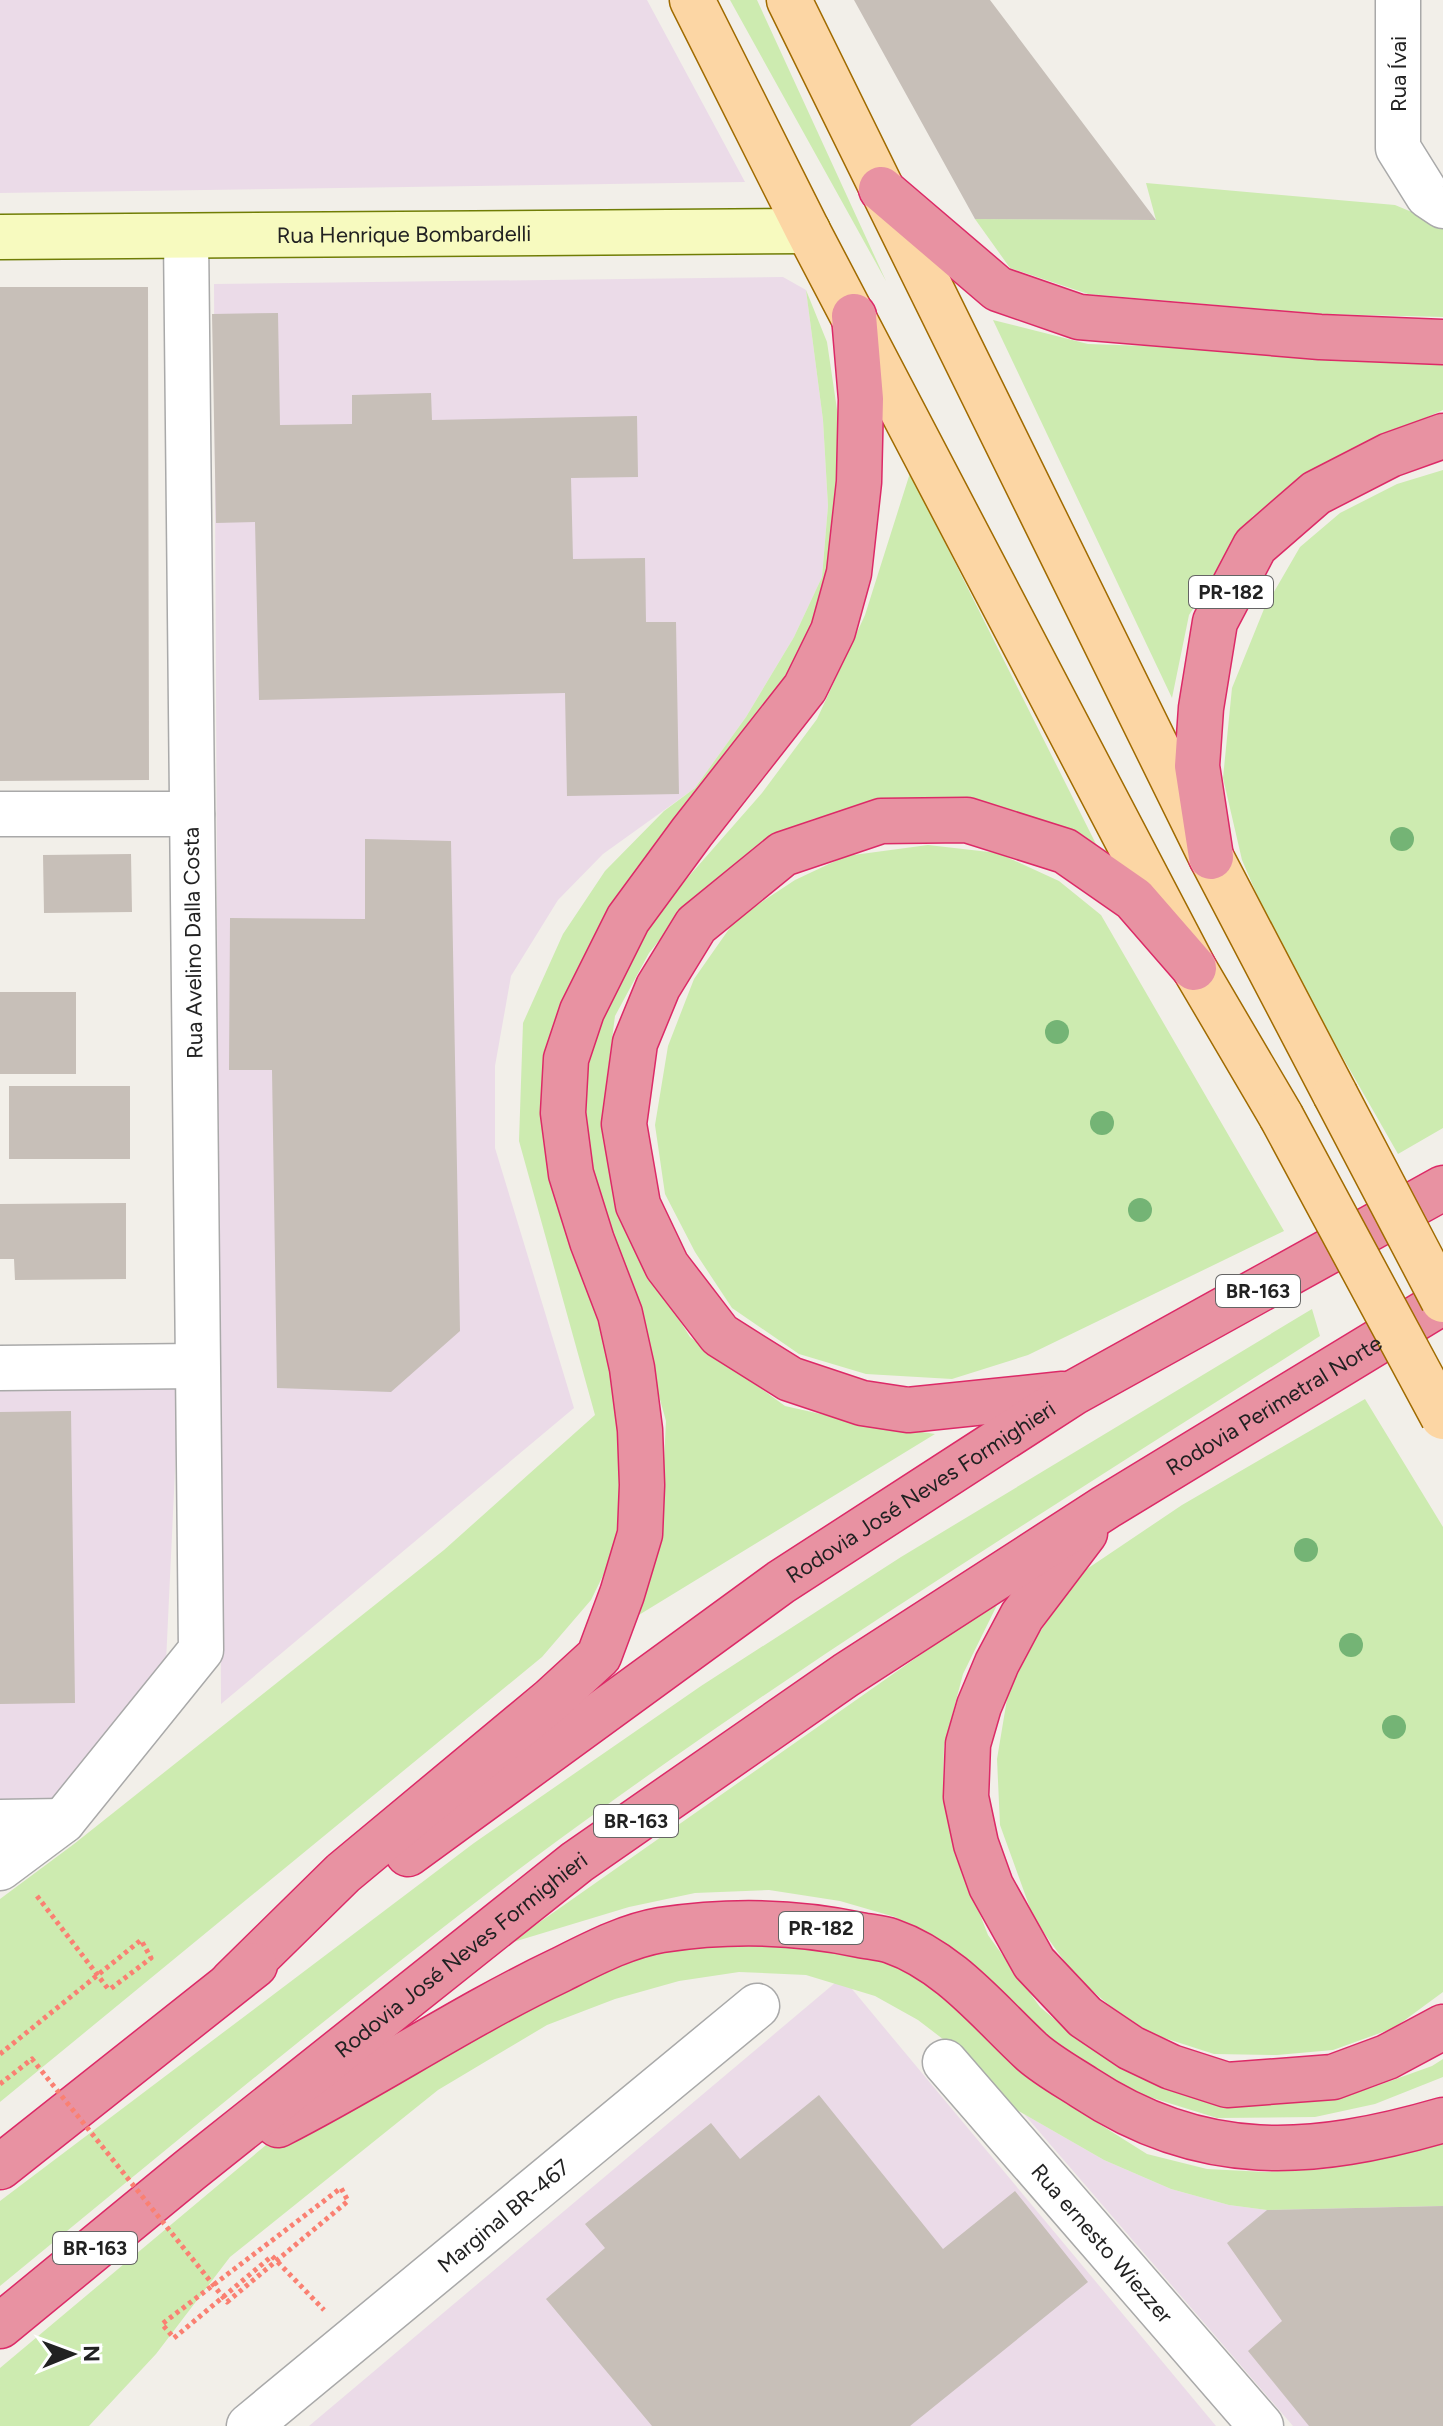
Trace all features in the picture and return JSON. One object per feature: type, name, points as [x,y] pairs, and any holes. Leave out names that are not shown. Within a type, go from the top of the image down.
[{"type":"highway","points":[[881,189],[998,289],[1079,317],[1320,337],[1443,342]]},
{"type":"highway","points":[[232,1982],[343,1873],[551,1700],[599,1656],[640,1534],[640,1430],[632,1368],[620,1314],[571,1174],[563,1113],[566,1059],[582,1011],[628,919],[805,688],[833,631],[849,573],[859,482],[861,399],[854,316]]},
{"type":"highway","name":"PR-182","points":[[1211,857],[1197,766],[1201,708],[1215,622],[1255,546],[1316,493],[1390,455],[1443,436]]},
{"type":"highway","points":[[1073,1393],[908,1410],[862,1403],[790,1379],[720,1335],[667,1266],[638,1205],[624,1124],[635,1043],[658,987],[696,925],[783,854],[881,821],[967,820],[1065,851],[1134,899],[1194,968]]},
{"type":"highway","name":"BR-163","points":[[1073,1393],[1443,1188]]},
{"type":"highway","name":"Rodovia Perimetral Norte","points":[[1106,1507],[1443,1301]]},
{"type":"highway","name":"Rodovia José Neves Formighieri","points":[[0,2167],[232,1982],[781,1582],[1073,1393]]},
{"type":"highway","points":[[1106,1507],[1022,1616],[997,1663],[968,1744],[966,1797],[976,1844],[991,1886],[1034,1963],[1085,2017],[1131,2048],[1171,2067],[1227,2085],[1333,2077],[1387,2057],[1443,2027]]},
{"type":"highway","name":"Rodovia José Neves Formighieri","points":[[0,2326],[190,2170],[577,1862],[846,1675],[1106,1507]]},
{"type":"highway","name":"PR-182","points":[[190,2170],[317,2105],[528,1985],[605,1948],[658,1931],[736,1923],[825,1928],[891,1941],[942,1967],[1036,2055],[1079,2085],[1117,2109],[1192,2139],[1238,2148],[1306,2147],[1395,2133],[1443,2120]]},
{"type":"main road","points":[[692,0],[808,231],[1194,968],[1281,1116],[1443,1417]]},
{"type":"main road","points":[[789,0],[1211,857]]},
{"type":"main road","name":"PR-182","points":[[1211,857],[1443,1301]]},
{"type":"street","name":"Rua Ívai","points":[[1398,0],[1398,148],[1428,196],[1443,206]]},
{"type":"street","name":"Rua Henrique Bombardelli","points":[[0,237],[808,231]]},
{"type":"street","name":"Rua Avelino Dalla Costa","points":[[3,1850],[63,1821],[201,1650],[186,236]]},
{"type":"street","points":[[0,814],[192,814]]},
{"type":"street","points":[[0,1368],[197,1366]]},
{"type":"street","name":"Marginal BR-467","points":[[249,2426],[757,2006]]},
{"type":"street","name":"Rua ernesto Wiezzer","points":[[945,2062],[1261,2426]]},
{"type":"path","points":[[0,2054],[141,1940],[151,1958],[109,1990],[3,1850]]},
{"type":"path","points":[[0,2084],[32,2059],[158,2217],[188,2253],[207,2277],[217,2290],[227,2302],[348,2201],[341,2188],[237,2268],[225,2276],[213,2285],[162,2324],[174,2338],[272,2256],[352,2340]]},
{"type":"shaded area","points":[[0,0],[647,0],[745,182],[0,193]]},
{"type":"shaded area","points":[[783,277],[806,290],[823,420],[828,506],[822,577],[794,637],[746,717],[695,788],[603,854],[558,900],[511,976],[495,1066],[495,1148],[574,1408],[221,1704],[214,284]]},
{"type":"shaded area","points":[[179,1386],[166,1662],[44,1810],[0,1811],[0,1390]]},
{"type":"shaded area","points":[[842,1977],[1216,2426],[309,2426]]},
{"type":"shaded area","points":[[1024,2114],[1104,2160],[1171,2189],[1229,2205],[1267,2210],[1443,2206],[1443,2426],[1293,2426]]},
{"type":"green space","points":[[730,0],[757,0],[886,281]]},
{"type":"green space","points":[[1146,183],[1395,205],[1443,225],[1443,317],[1323,314],[1088,294],[1010,268],[975,219],[1156,220]]},
{"type":"green space","points":[[806,290],[827,342],[839,423],[845,513],[811,649],[572,989],[627,1498],[616,1549],[591,1600],[542,1657],[0,2102],[0,1899],[74,1844],[444,1550],[595,1415],[519,1141],[523,1023],[563,934],[605,871],[664,811],[695,788],[746,717],[794,637],[822,577],[828,506],[823,420]]},
{"type":"green space","points":[[993,320],[1088,344],[1443,356],[1443,410],[1334,459],[1253,516],[1189,615],[1172,698]]},
{"type":"green space","points":[[1443,470],[1443,1128],[1398,1154],[1278,944],[1242,860],[1223,778],[1232,688],[1264,609],[1300,547],[1340,513],[1397,484]]},
{"type":"green space","points":[[910,473],[1099,850],[989,804],[930,798],[880,802],[813,819],[745,855],[690,902],[649,953],[615,1016],[606,1085],[608,1160],[658,1286],[690,1337],[785,1406],[852,1421],[935,1434],[629,1621],[660,1540],[666,1421],[646,1349],[592,1206],[580,1087],[595,1013],[635,945],[676,891],[762,793],[817,719],[865,615]]},
{"type":"green space","points":[[928,845],[998,853],[1059,881],[1101,915],[1284,1231],[1028,1355],[952,1379],[866,1374],[799,1354],[732,1308],[695,1252],[665,1194],[655,1125],[668,1046],[694,979],[736,919],[795,880],[846,856]]},
{"type":"green space","points":[[1312,1309],[1320,1336],[920,1591],[626,1791],[395,1965],[0,2286],[0,2201],[474,1843],[701,1686],[901,1557]]},
{"type":"green space","points":[[1365,1399],[1443,1527],[1443,1992],[1394,2028],[1333,2050],[1277,2055],[1214,2054],[1152,2034],[1109,2005],[1075,1976],[1034,1919],[1000,1825],[997,1759],[1008,1693],[1036,1638],[1078,1575],[1182,1505]]},
{"type":"green space","points":[[1000,1599],[963,1674],[944,1746],[943,1794],[956,1853],[988,1935],[1040,2007],[1085,2045],[1145,2077],[1321,2100],[1368,2089],[1432,2066],[1443,2059],[1443,2077],[1375,2104],[1315,2117],[1217,2118],[1143,2095],[1072,2060],[966,1959],[895,1917],[840,1901],[769,1890],[695,1893],[629,1907],[510,1943]]},
{"type":"green space","points":[[691,1941],[829,1946],[890,1963],[938,1989],[1050,2093],[1147,2154],[1207,2169],[1265,2172],[1325,2169],[1386,2157],[1443,2141],[1443,2206],[1267,2210],[1229,2205],[1171,2189],[1104,2160],[1010,2106],[952,2046],[918,2020],[875,1996],[806,1975],[739,1972],[679,1981],[615,1999],[547,2025],[438,2090],[230,2257],[156,2354],[89,2426],[0,2426],[0,2368],[266,2145],[374,2069],[622,1955]]},
{"type":"building","points":[[854,0],[990,0],[1156,220],[975,219]]},
{"type":"building","points":[[0,287],[148,287],[149,780],[0,781]]},
{"type":"building","points":[[278,313],[280,425],[352,424],[352,395],[431,393],[432,420],[637,416],[638,477],[571,478],[573,559],[645,558],[646,622],[676,622],[679,794],[567,796],[565,693],[259,700],[255,522],[216,523],[212,314]]},
{"type":"building","points":[[365,839],[451,841],[460,1331],[391,1392],[277,1388],[272,1070],[229,1070],[230,918],[365,919]]},
{"type":"building","points":[[131,854],[132,912],[44,913],[43,855]]},
{"type":"building","points":[[0,992],[76,992],[76,1074],[0,1074]]},
{"type":"building","points":[[9,1086],[130,1086],[130,1159],[9,1159]]},
{"type":"building","points":[[126,1203],[126,1279],[15,1280],[14,1259],[0,1259],[0,1204]]},
{"type":"building","points":[[71,1411],[75,1703],[0,1704],[0,1412]]},
{"type":"building","points":[[819,2095],[943,2249],[1015,2191],[1088,2282],[910,2426],[652,2426],[546,2299],[605,2248],[585,2224],[711,2123],[740,2159]]},
{"type":"building","points":[[1443,2206],[1443,2426],[1309,2426],[1248,2351],[1282,2321],[1227,2243],[1267,2210]]}]
